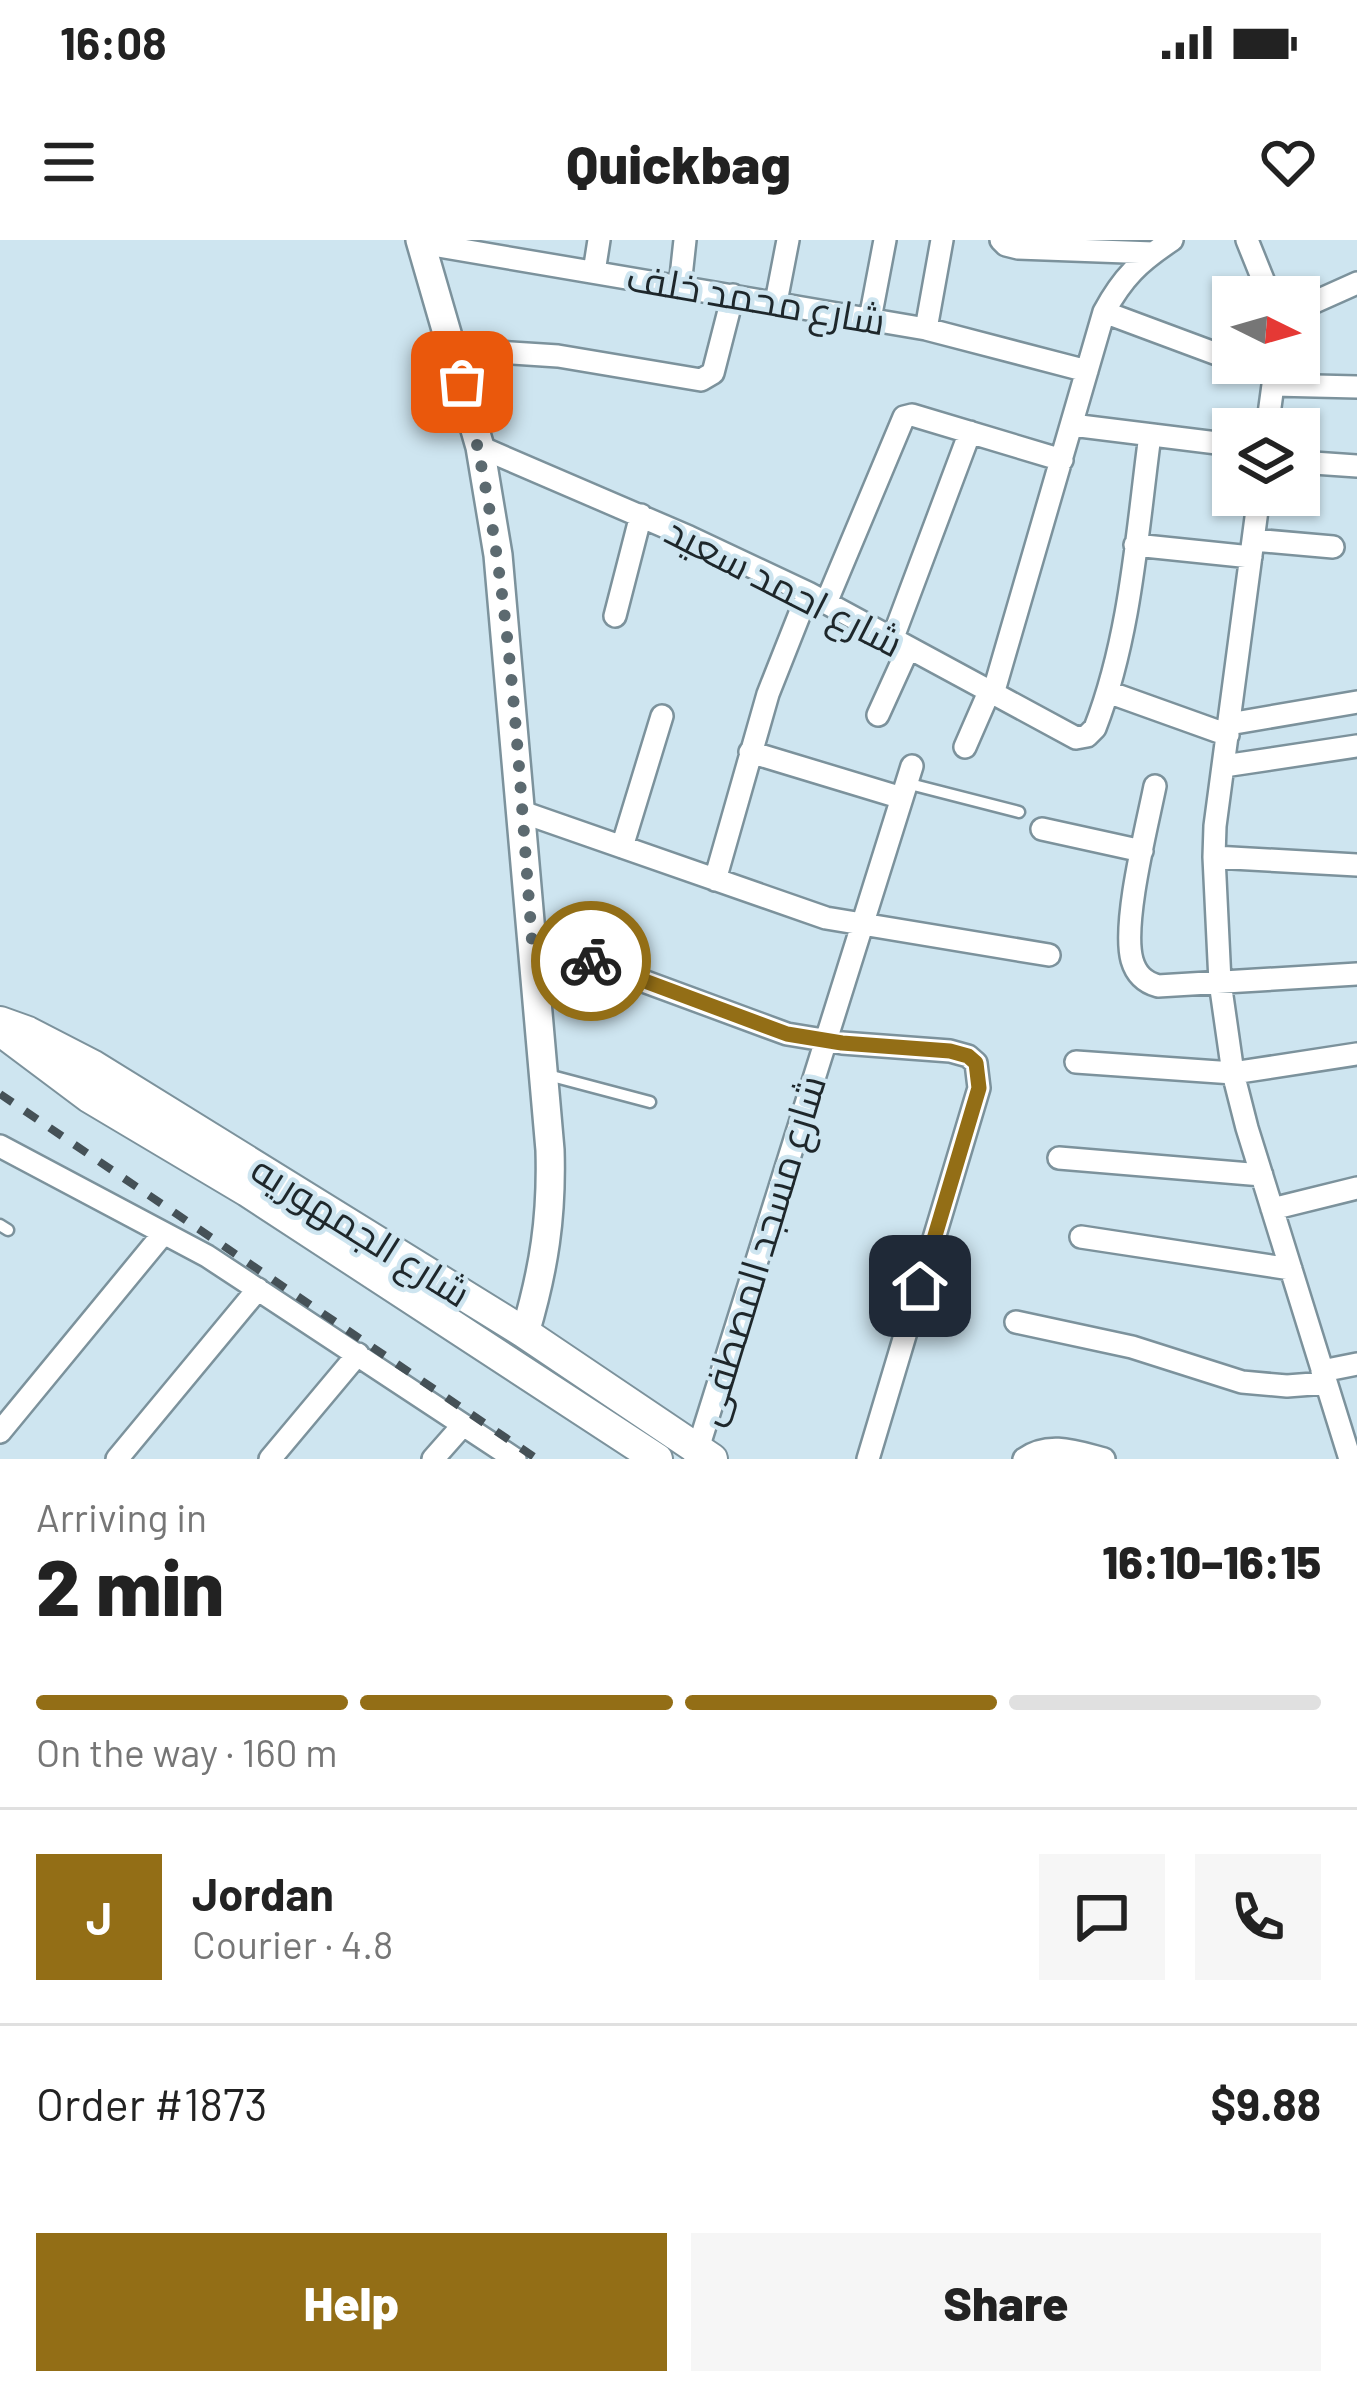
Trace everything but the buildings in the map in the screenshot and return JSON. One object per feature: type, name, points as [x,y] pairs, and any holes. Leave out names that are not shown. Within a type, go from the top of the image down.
[{"type":"main road","name":"شارع الجمهوريه","points":[[0,1026],[28,1032],[92,1065],[657,1459]]},
{"type":"main road","name":"شارع الجمهوريه","points":[[354,1244],[524,1333],[702,1456]]},
{"type":"street","points":[[594,272],[599,240]]},
{"type":"street","points":[[680,286],[685,240]]},
{"type":"street","points":[[776,302],[788,240]]},
{"type":"street","points":[[870,319],[885,240]]},
{"type":"street","points":[[926,329],[942,240]]},
{"type":"street","points":[[1247,240],[1262,276]]},
{"type":"street","points":[[420,241],[480,447],[498,555],[551,1197],[548,1243],[524,1333]]},
{"type":"street","name":"شارع محمد خلف","points":[[420,241],[926,329],[1087,371]]},
{"type":"street","points":[[1002,241],[1012,248],[1163,246]]},
{"type":"street","points":[[964,747],[991,693],[1104,312],[1132,269],[1163,246]]},
{"type":"street","points":[[1320,300],[1357,284]]},
{"type":"street","points":[[453,349],[558,356],[701,380],[713,373],[733,295]]},
{"type":"street","points":[[1104,312],[1212,352]]},
{"type":"street","points":[[1320,379],[1357,386]]},
{"type":"street","points":[[715,880],[768,694],[902,420],[912,415],[1062,460]]},
{"type":"street","points":[[1072,425],[1212,443]]},
{"type":"street","points":[[878,715],[970,432]]},
{"type":"street","points":[[1150,435],[1125,619],[1108,692],[1228,729],[1357,702]]},
{"type":"street","name":"شارع احمد سعيد","points":[[480,447],[818,598],[1066,734],[1082,738],[1095,728],[1108,692]]},
{"type":"street","points":[[1320,463],[1357,466]]},
{"type":"street","points":[[615,616],[640,515]]},
{"type":"street","points":[[1256,516],[1214,857],[1220,982],[1233,1073],[1324,1377],[1352,1454]]},
{"type":"street","points":[[1135,545],[1333,547]]},
{"type":"street","points":[[622,847],[662,716]]},
{"type":"street","points":[[1223,766],[1357,746]]},
{"type":"street","points":[[750,752],[906,782]]},
{"type":"street","name":"شارع مسجد المصطفى","points":[[702,1456],[906,782]]},
{"type":"street","points":[[1155,786],[1131,927],[1132,959],[1147,983],[1357,974]]},
{"type":"street","points":[[522,812],[826,918],[1048,955]]},
{"type":"street","points":[[1042,829],[1142,851]]},
{"type":"street","points":[[1214,857],[1357,865]]},
{"type":"street","points":[[532,940],[787,1034],[950,1051],[976,1063],[976,1101],[868,1459]]},
{"type":"street","points":[[1076,1062],[1233,1073],[1357,1054]]},
{"type":"street","points":[[0,1146],[207,1256],[515,1459]]},
{"type":"street","points":[[1059,1158],[1262,1175]]},
{"type":"street","points":[[1272,1209],[1357,1188]]},
{"type":"street","points":[[0,1432],[163,1234]]},
{"type":"street","points":[[1081,1237],[1291,1269]]},
{"type":"street","points":[[117,1459],[258,1288]]},
{"type":"street","points":[[1016,1322],[1132,1347],[1242,1382],[1287,1386],[1357,1364]]},
{"type":"street","points":[[270,1459],[358,1354]]},
{"type":"street","points":[[437,1457],[463,1425]]},
{"type":"street","points":[[1024,1459],[1049,1448],[1104,1459]]},
{"type":"lane","points":[[906,782],[1019,812]]},
{"type":"lane","points":[[544,1073],[650,1102]]},
{"type":"railway","points":[[0,1094],[537,1459]]},
{"type":"way so far","points":[[462,382],[480,447],[498,555],[532,940],[591,961]]},
{"type":"route","points":[[591,961],[787,1034],[950,1051],[976,1063],[979,1088],[920,1286]]}]
